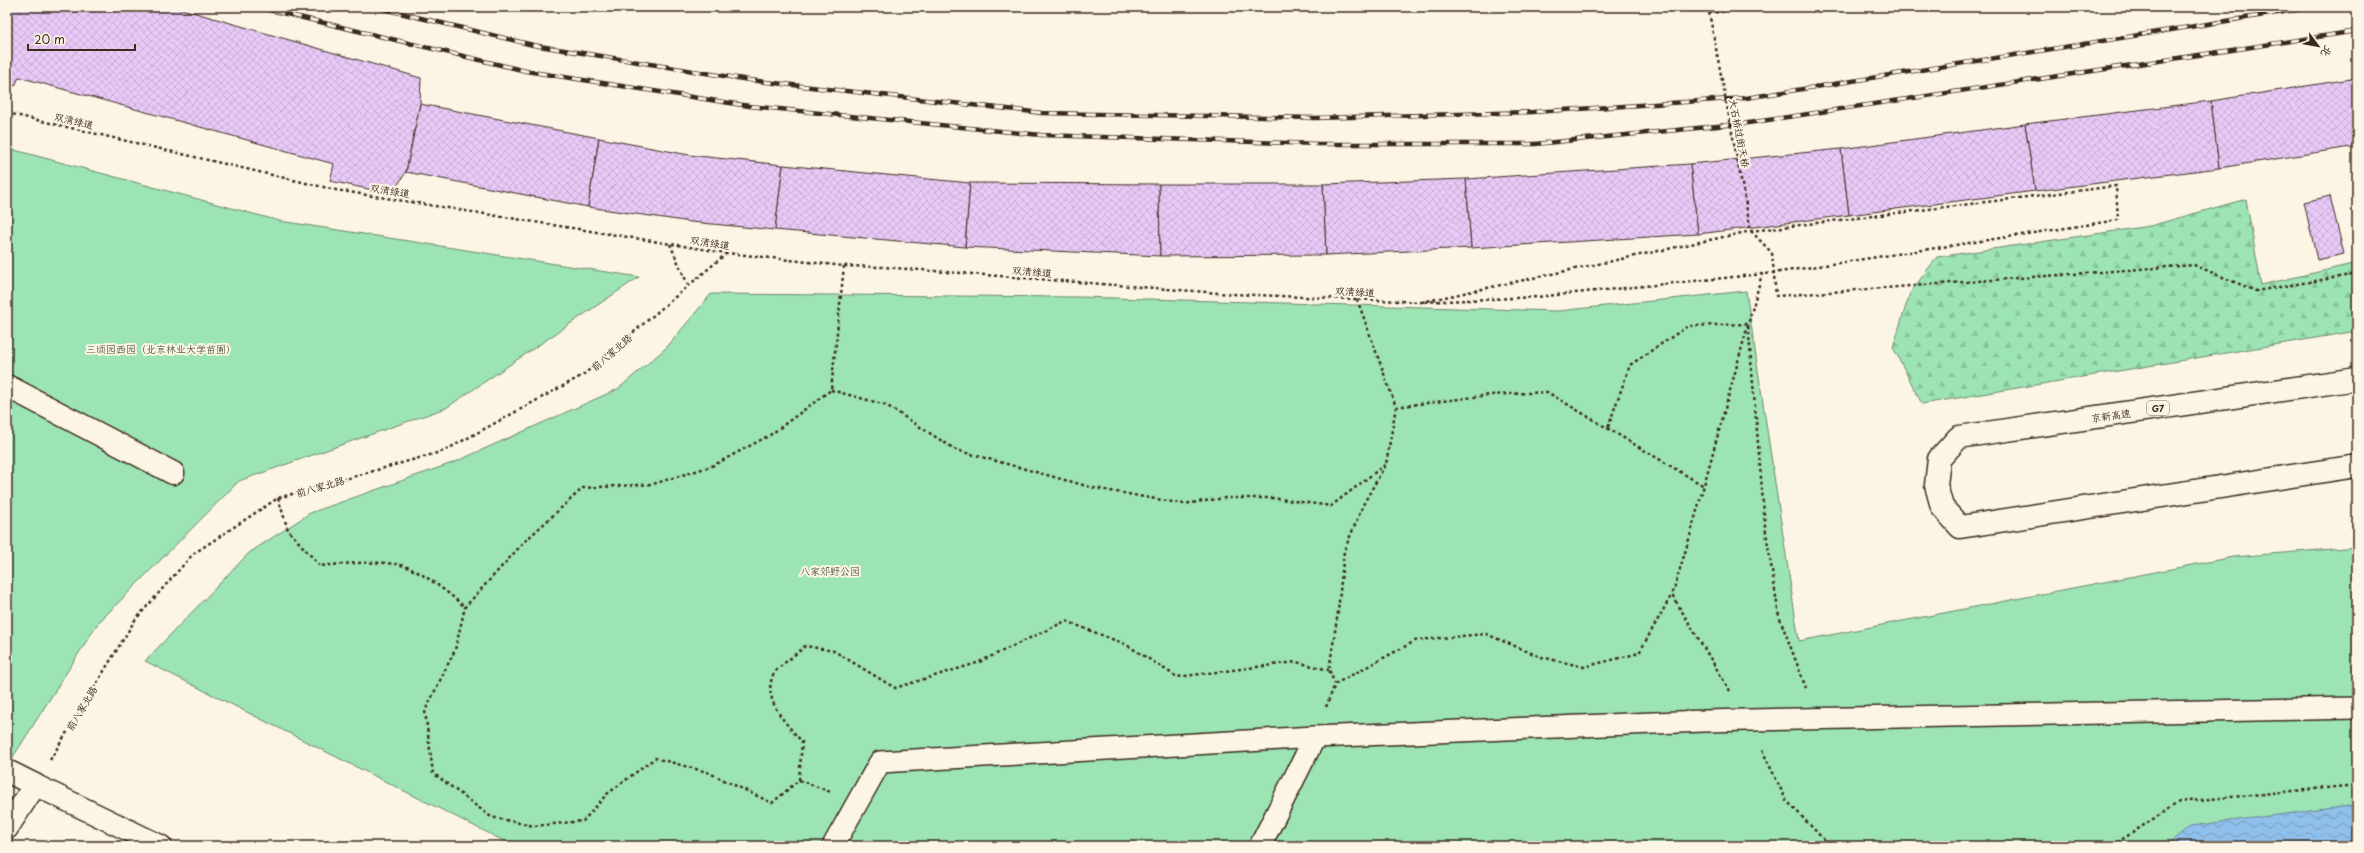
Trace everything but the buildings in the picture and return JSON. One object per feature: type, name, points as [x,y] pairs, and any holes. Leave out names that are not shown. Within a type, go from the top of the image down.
[{"type":"main road","name":"京新高速","points":[[2357,379],[1960,437],[1939,459],[1936,485],[1942,507],[1960,528],[2357,466]]},
{"type":"main road","points":[[7,386],[173,473]]},
{"type":"main road","points":[[7,771],[35,785],[7,828]]},
{"type":"lane","points":[[833,846],[880,762],[1315,737],[1748,720],[2357,708]]},
{"type":"lane","points":[[1260,846],[1315,737]]},
{"type":"lane","points":[[35,785],[161,846]]},
{"type":"path","name":"大石桥过街天桥","points":[[1708,7],[1751,231]]},
{"type":"path","points":[[1709,13],[1759,7]]},
{"type":"path","name":"双清绿道","points":[[7,113],[336,190],[727,252],[844,266],[1232,294],[1422,302]]},
{"type":"path","points":[[2116,186],[2118,220],[1773,273],[1536,297],[1422,302],[1751,231],[2116,186]]},
{"type":"path","points":[[1751,231],[1772,253],[1776,296],[2194,265],[2256,291],[2357,274]]},
{"type":"path","points":[[670,243],[688,285]]},
{"type":"path","name":"前八家北路","points":[[35,785],[135,620],[193,554],[278,498],[444,451],[583,375],[727,252]]},
{"type":"path","points":[[844,266],[831,390],[770,435],[712,466],[653,484],[583,488],[524,542],[466,607],[455,650],[425,711],[433,772],[491,817],[534,826],[583,821],[607,794],[655,758],[707,772],[772,803],[799,780],[802,742],[782,717],[769,695],[773,674],[805,646],[834,651],[895,688],[977,663],[1066,622],[1127,645],[1177,677],[1296,662],[1329,670]]},
{"type":"path","points":[[1315,737],[1335,684],[1417,640],[1486,634],[1541,657],[1584,667],[1639,653],[1672,595],[1704,486],[1762,274]]},
{"type":"path","points":[[1335,684],[1329,670],[1338,612],[1344,551],[1364,503],[1386,464],[1396,407],[1357,299]]},
{"type":"path","points":[[1608,427],[1630,365],[1688,326],[1748,324]]},
{"type":"path","points":[[1748,324],[1764,519],[1779,616],[1817,718]]},
{"type":"path","points":[[831,390],[886,405],[956,450],[1094,488],[1184,504],[1225,498],[1264,498],[1331,506],[1386,464]]},
{"type":"path","points":[[1396,407],[1490,395],[1547,392],[1608,427],[1704,486]]},
{"type":"path","points":[[278,498],[288,530],[320,566],[361,562],[406,566],[438,585],[466,607]]},
{"type":"path","points":[[1672,595],[1748,720],[1786,800],[1830,846]]},
{"type":"path","points":[[2112,846],[2179,802],[2357,785]]},
{"type":"green space","name":"三顷园西园（北京林业大学苗圃）","points":[[7,148],[280,221],[639,277],[446,408],[239,481],[98,623],[13,757],[7,754]]},
{"type":"green space","points":[[2246,199],[2261,285],[2357,263],[2357,331],[1922,404],[1893,347],[1910,293],[1937,257],[2150,226]]},
{"type":"green space","name":"八家郊野公园","points":[[1746,291],[1799,641],[2233,557],[2357,547],[2357,846],[514,846],[145,661],[249,553],[310,513],[455,462],[618,389],[667,347],[711,294],[1079,297],[1558,311]]},
{"type":"water","points":[[2357,805],[2357,846],[2165,846],[2190,826]]},
{"type":"railway","points":[[257,7],[526,71],[749,106],[1041,135],[1319,144],[1535,144],[1748,123],[2357,31]]},
{"type":"railway","points":[[375,7],[533,45],[749,80],[1042,113],[1315,118],[1533,112],[1746,98],[2314,7]]}]
